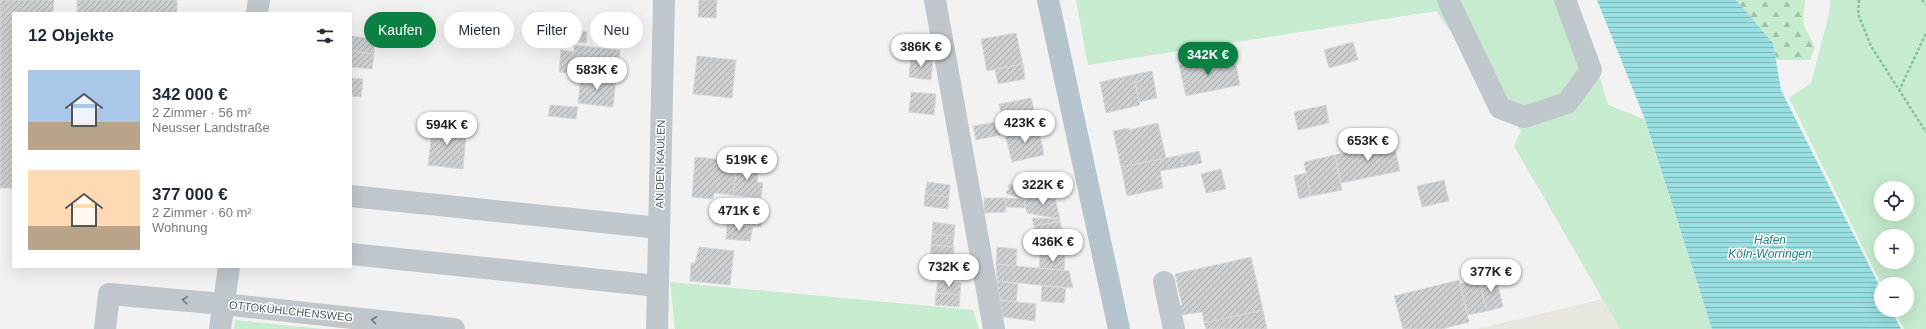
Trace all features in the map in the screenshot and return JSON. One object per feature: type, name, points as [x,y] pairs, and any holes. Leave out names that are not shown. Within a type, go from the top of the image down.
[{"type":"main road","points":[[1048,0],[1119,329]]},
{"type":"street","name":"AN DEN KAULEN","points":[[657,329],[664,0]]},
{"type":"street","points":[[935,0],[994,329]]},
{"type":"street","points":[[1448,0],[1500,108],[1524,117],[1567,103],[1591,70],[1565,0]]},
{"type":"street","points":[[352,196],[659,228]]},
{"type":"street","points":[[352,254],[657,286]]},
{"type":"street","points":[[220,329],[229,268]]},
{"type":"street","points":[[1164,282],[1174,329]]},
{"type":"street","name":"OTTOKÜHLCHENSWEG","points":[[106,329],[109,294],[224,304],[454,329]]},
{"type":"path","points":[[1859,0],[1858,14],[1871,46],[1926,132]]},
{"type":"path","points":[[1922,0],[1926,4]]},
{"type":"path","points":[[1899,90],[1926,33]]},
{"type":"shaded area","points":[[1603,299],[1620,329],[1477,329]]},
{"type":"green space","points":[[1076,0],[1577,0],[1608,105],[1644,119],[1712,329],[1620,329],[1514,146],[1521,131],[1436,11],[1088,65]]},
{"type":"green space","points":[[1736,0],[1805,0],[1803,24],[1815,47],[1810,60],[1776,60],[1773,43]]},
{"type":"green space","points":[[1830,0],[1926,0],[1926,329],[1904,329],[1898,317],[1914,317],[1914,277],[1878,277],[1789,98],[1811,83],[1829,14]]},
{"type":"green space","points":[[670,282],[973,310],[979,329],[675,329]]},
{"type":"green space","points":[[235,320],[323,329],[234,329]]},
{"type":"water","name":"Hafen Köln-Worringen","points":[[1597,0],[1736,0],[1773,43],[1781,90],[1875,277],[1874,317],[1895,317],[1901,329],[1712,329],[1644,117]]},
{"type":"building","points":[[0,0],[54,0],[53,12],[12,12],[12,188],[0,188]]},
{"type":"building","points":[[77,0],[177,0],[177,12],[77,12]]},
{"type":"building","points":[[699,0],[717,0],[716,18],[698,17]]},
{"type":"building","points":[[582,31],[587,32],[586,43],[582,43]]},
{"type":"building","points":[[1016,33],[1023,64],[987,71],[981,39]]},
{"type":"building","points":[[352,36],[364,38],[364,48],[374,48],[374,54],[352,51]]},
{"type":"building","points":[[1353,42],[1358,60],[1329,68],[1324,50]]},
{"type":"building","points":[[582,46],[590,47],[590,48],[620,50],[617,79],[559,72],[561,50],[574,52],[574,48],[582,48]]},
{"type":"building","points":[[352,51],[374,54],[372,69],[352,67]]},
{"type":"building","points":[[697,56],[736,60],[732,98],[693,94]]},
{"type":"building","points":[[911,56],[933,58],[931,80],[909,77]]},
{"type":"building","points":[[1222,57],[1224,68],[1236,65],[1240,85],[1186,96],[1179,65]]},
{"type":"building","points":[[1023,64],[1025,79],[998,84],[995,69]]},
{"type":"building","points":[[1152,71],[1157,98],[1139,102],[1135,82],[1142,80],[1141,73]]},
{"type":"building","points":[[1141,73],[1142,80],[1135,82],[1140,105],[1106,113],[1100,82]]},
{"type":"building","points":[[581,75],[616,79],[613,107],[578,103]]},
{"type":"building","points":[[352,78],[363,79],[361,97],[352,96]]},
{"type":"building","points":[[911,92],[936,94],[934,115],[909,112]]},
{"type":"building","points":[[1031,98],[1038,126],[1005,134],[999,104]]},
{"type":"building","points":[[550,105],[578,107],[576,119],[548,116]]},
{"type":"building","points":[[1326,105],[1329,123],[1298,130],[1294,112]]},
{"type":"building","points":[[1003,121],[1005,134],[976,140],[973,126]]},
{"type":"building","points":[[433,122],[458,124],[457,133],[466,134],[463,169],[428,165]]},
{"type":"building","points":[[1158,123],[1166,158],[1121,167],[1113,131],[1129,128],[1129,130]]},
{"type":"building","points":[[1038,126],[1044,155],[1012,162],[1005,134]]},
{"type":"building","points":[[1393,141],[1400,171],[1341,183],[1335,155]]},
{"type":"building","points":[[1199,151],[1202,163],[1183,167],[1181,155]]},
{"type":"building","points":[[1181,155],[1183,167],[1160,171],[1163,188],[1127,196],[1121,167]]},
{"type":"building","points":[[1335,155],[1342,190],[1311,196],[1304,162]]},
{"type":"building","points":[[695,157],[737,161],[733,195],[714,193],[713,199],[692,197]]},
{"type":"building","points":[[737,161],[759,164],[757,182],[763,183],[761,198],[733,195]]},
{"type":"building","points":[[1221,169],[1226,189],[1206,193],[1201,174]]},
{"type":"building","points":[[1306,173],[1311,196],[1299,199],[1294,176]]},
{"type":"building","points":[[1048,175],[1054,194],[1024,199],[1020,178]]},
{"type":"building","points":[[1444,180],[1449,201],[1422,207],[1417,186]]},
{"type":"building","points":[[927,182],[950,185],[949,197],[925,194]]},
{"type":"building","points":[[1021,184],[1024,199],[1007,194],[1006,191],[1009,190],[1008,185]]},
{"type":"building","points":[[925,194],[949,197],[948,209],[924,206]]},
{"type":"building","points":[[1054,194],[1060,219],[1027,213],[1024,199]]},
{"type":"building","points":[[984,198],[1005,198],[1006,212],[984,213]]},
{"type":"building","points":[[1005,198],[1024,199],[1025,208],[1006,207]]},
{"type":"building","points":[[730,201],[763,204],[761,227],[727,224]]},
{"type":"building","points":[[1032,218],[1060,219],[1060,221],[1034,226]]},
{"type":"building","points":[[1060,221],[1068,255],[1040,259],[1034,226]]},
{"type":"building","points":[[933,222],[955,225],[954,236],[932,234]]},
{"type":"building","points":[[727,224],[753,226],[750,241],[726,239]]},
{"type":"building","points":[[932,234],[954,236],[953,247],[931,245]]},
{"type":"building","points":[[931,245],[954,247],[953,259],[930,257]]},
{"type":"building","points":[[699,247],[734,251],[730,285],[690,281],[691,263],[695,263]]},
{"type":"building","points":[[997,247],[1017,249],[1016,266],[996,264]]},
{"type":"building","points":[[1065,255],[1064,270],[1039,268],[1040,259]]},
{"type":"building","points":[[930,257],[953,259],[952,271],[928,269]]},
{"type":"building","points":[[1251,257],[1263,310],[1204,323],[1202,312],[1181,315],[1179,306],[1182,305],[1175,274]]},
{"type":"building","points":[[996,264],[1069,271],[1073,288],[997,281]]},
{"type":"building","points":[[1496,276],[1503,307],[1487,311],[1479,280]]},
{"type":"building","points":[[1459,280],[1469,322],[1442,329],[1403,329],[1394,296]]},
{"type":"building","points":[[1479,280],[1487,311],[1468,315],[1460,284]]},
{"type":"building","points":[[938,281],[961,283],[960,295],[936,293]]},
{"type":"building","points":[[997,281],[1018,284],[1016,302],[1000,300]]},
{"type":"building","points":[[1042,286],[1066,288],[1064,303],[1041,301]]},
{"type":"building","points":[[936,293],[960,295],[959,307],[935,305]]},
{"type":"building","points":[[1000,300],[1036,304],[1035,321],[1003,317]]},
{"type":"building","points":[[1263,310],[1267,329],[1206,329],[1204,323]]}]
